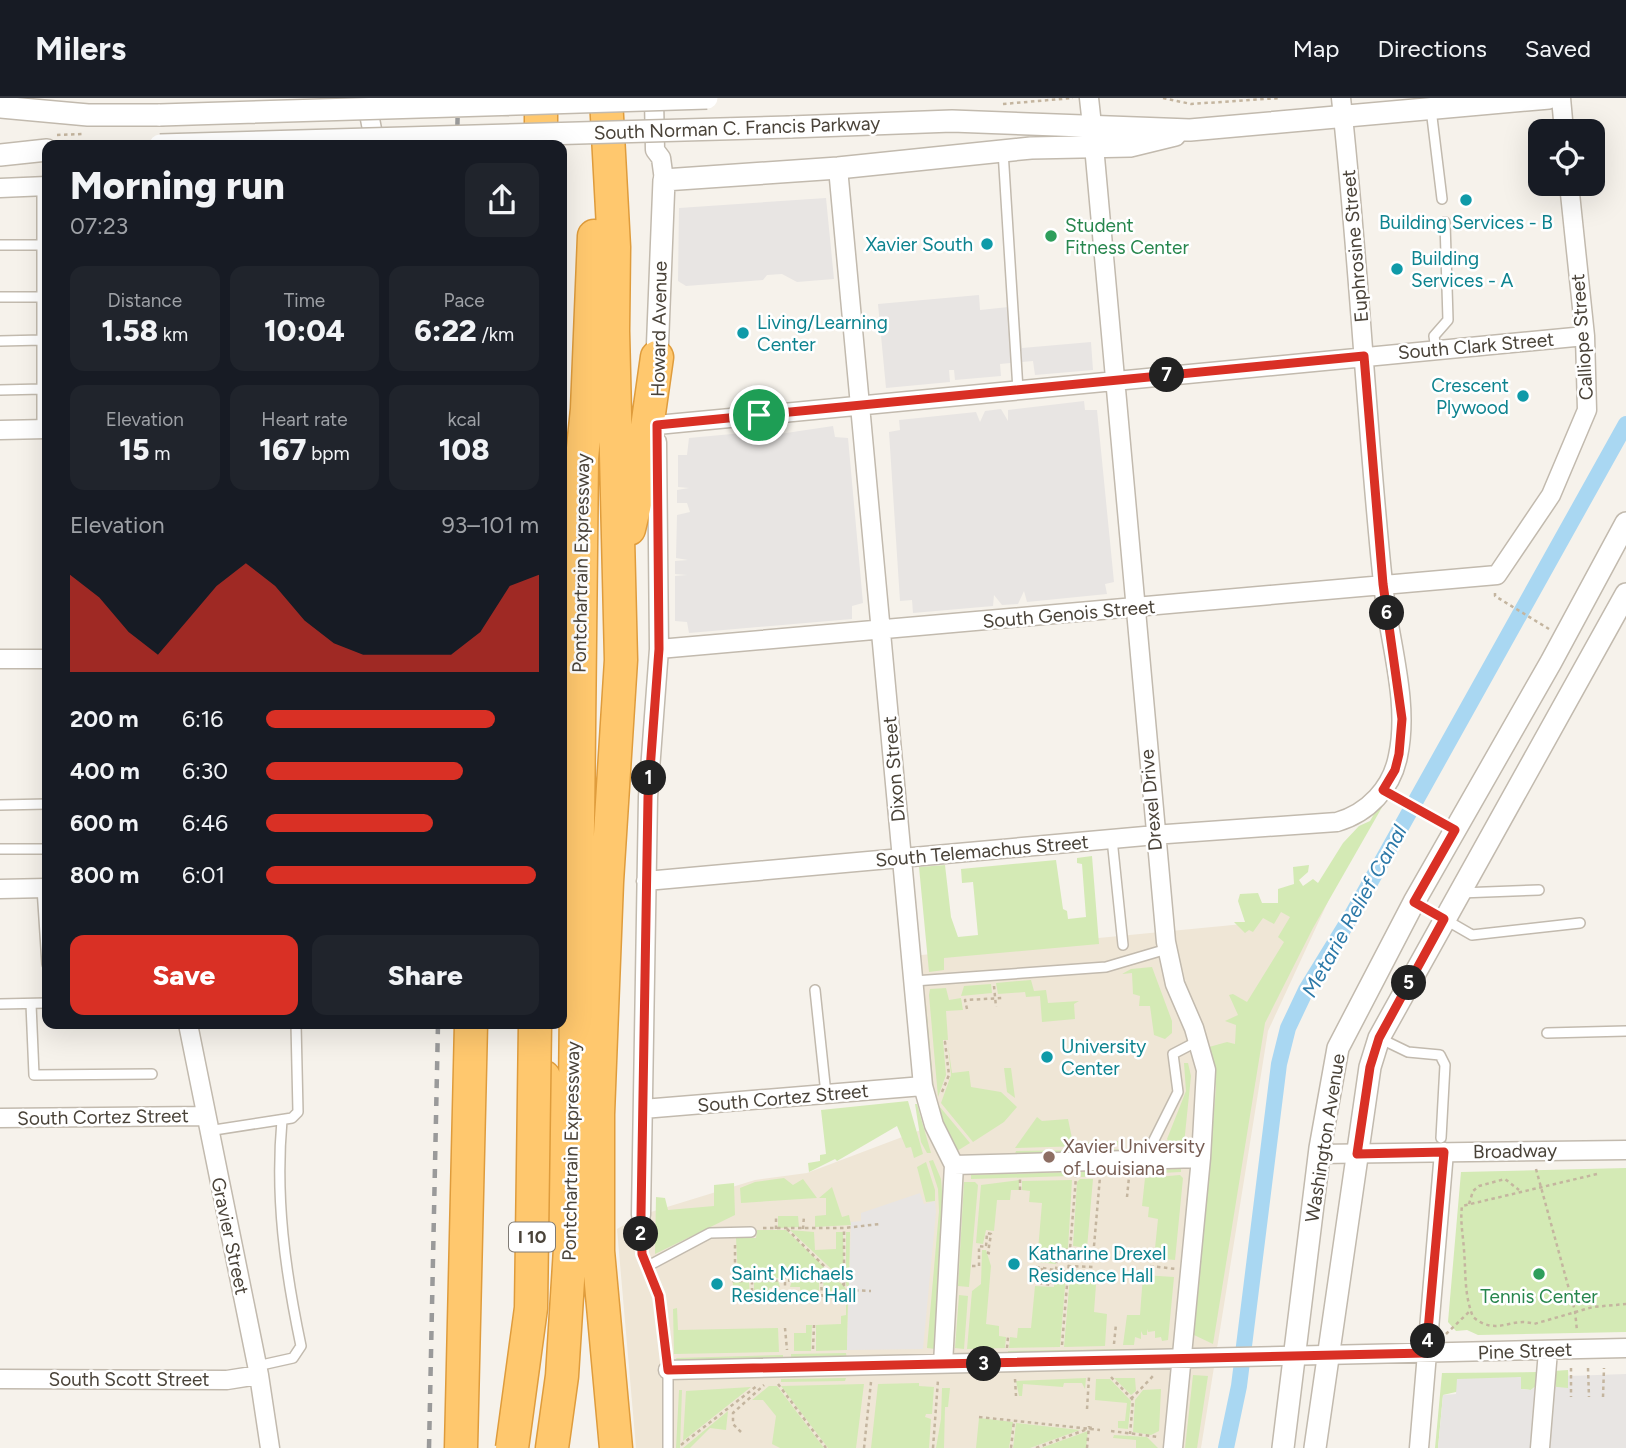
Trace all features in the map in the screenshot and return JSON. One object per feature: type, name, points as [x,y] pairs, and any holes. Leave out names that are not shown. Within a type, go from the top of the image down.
[{"type":"highway","points":[[541,98],[541,140]]},
{"type":"highway","name":"Pontchartrain Expressway","points":[[552,1448],[562,1376],[574,1185],[582,458],[587,409],[599,98]]},
{"type":"highway","points":[[606,98],[614,247],[613,331],[621,660],[607,882],[598,1114],[598,1251],[617,1448]]},
{"type":"highway","points":[[619,574],[638,491],[657,357]]},
{"type":"highway","points":[[602,1027],[613,1102],[617,1229],[636,1448]]},
{"type":"highway","points":[[461,1448],[471,1029]]},
{"type":"highway","name":"Pontchartrain Expressway","points":[[512,1448],[531,1308],[534,1029]]},
{"type":"highway","points":[[531,1448],[539,1397],[552,1196],[549,1101],[535,1029]]},
{"type":"street","points":[[366,98],[373,140]]},
{"type":"street","name":"Howard Avenue","points":[[641,1215],[649,783],[659,649],[657,357],[664,180],[661,158],[656,150],[654,98]]},
{"type":"street","name":"Howard Avenue","points":[[661,158],[665,151],[667,98]]},
{"type":"street","name":"South Norman C. Francis Parkway","points":[[0,107],[89,115],[160,115],[707,98]]},
{"type":"street","name":"Drexel Drive","points":[[1089,98],[1154,835],[1167,949],[1175,984],[1198,1041],[1206,1070],[1201,1158],[1182,1360],[1167,1443]]},
{"type":"street","name":"South Norman C. Francis Parkway","points":[[334,140],[952,121],[1093,136],[1129,146],[1156,142],[1191,130],[1342,106],[1431,107],[1549,98]]},
{"type":"street","points":[[1561,98],[1563,119]]},
{"type":"street","name":"Euphrosine Street","points":[[1342,106],[1383,584],[1402,719],[1395,770]]},
{"type":"street","name":"South Norman C. Francis Parkway","points":[[664,180],[838,168],[1003,151],[1093,136]]},
{"type":"street","points":[[0,155],[42,145]]},
{"type":"street","name":"Dixon Street","points":[[838,168],[923,1086],[942,1146],[954,1165]]},
{"type":"street","points":[[0,188],[42,186]]},
{"type":"street","name":"Calliope Street","points":[[1479,575],[1497,575],[1551,495],[1587,410],[1585,337],[1570,196]]},
{"type":"street","name":"South Clark Street","points":[[657,425],[1585,337]]},
{"type":"street","points":[[0,430],[42,429]]},
{"type":"street","name":"Washington Avenue","points":[[1283,1448],[1319,1154],[1338,1048],[1414,902],[1551,662],[1626,523]]},
{"type":"street","name":"South Genois Street","points":[[659,649],[882,631],[1479,575]]},
{"type":"street","name":"Washington Avenue","points":[[1315,1448],[1370,1067],[1379,1038],[1626,594]]},
{"type":"street","points":[[0,659],[42,659]]},
{"type":"street","points":[[1551,662],[1577,678]]},
{"type":"street","name":"South Telemachus Street","points":[[646,881],[1351,818],[1376,800],[1395,770]]},
{"type":"street","points":[[0,889],[42,888]]},
{"type":"street","points":[[1414,902],[1444,919]]},
{"type":"street","name":"Gravier Street","points":[[189,1029],[258,1371],[270,1448]]},
{"type":"street","name":"South Cortez Street","points":[[643,1109],[923,1086]]},
{"type":"street","name":"South Cortez Street","points":[[0,1118],[207,1123]]},
{"type":"street","points":[[1419,1448],[1442,1145]]},
{"type":"street","name":"Broadway","points":[[1319,1154],[1357,1154],[1442,1145],[1626,1150]]},
{"type":"street","points":[[941,1372],[954,1165],[1201,1158]]},
{"type":"street","name":"Pine Street","points":[[668,1370],[941,1372],[1296,1355],[1626,1348]]},
{"type":"street","points":[[1540,1448],[1548,1351]]},
{"type":"street","name":"South Scott Street","points":[[0,1379],[227,1380],[258,1371]]},
{"type":"lane","points":[[1431,107],[1442,199]]},
{"type":"lane","points":[[1003,151],[1018,390]]},
{"type":"lane","points":[[1436,350],[1434,336],[1448,320],[1446,222]]},
{"type":"lane","points":[[0,245],[42,245]]},
{"type":"lane","points":[[0,297],[42,297],[42,389],[0,390]]},
{"type":"lane","points":[[0,341],[42,340]]},
{"type":"lane","points":[[0,805],[42,804]]},
{"type":"lane","points":[[1112,839],[1123,945]]},
{"type":"lane","points":[[0,849],[42,849]]},
{"type":"lane","points":[[1459,893],[1539,890]]},
{"type":"lane","points":[[1444,919],[1472,935],[1580,923]]},
{"type":"lane","points":[[914,981],[1106,967],[1167,949]]},
{"type":"lane","points":[[815,990],[826,1094]]},
{"type":"lane","points":[[0,1004],[42,1003]]},
{"type":"lane","points":[[31,1004],[34,1075],[152,1074]]},
{"type":"lane","points":[[207,1123],[282,1120],[292,1118],[298,1112],[296,1029]]},
{"type":"lane","points":[[1547,1033],[1626,1031]]},
{"type":"lane","points":[[1379,1038],[1408,1052],[1440,1055],[1445,1065],[1442,1145]]},
{"type":"lane","points":[[1144,1160],[1178,1092],[1172,1054],[1198,1041]]},
{"type":"lane","points":[[258,1371],[293,1358],[301,1346],[285,1271],[278,1187],[282,1120]]},
{"type":"lane","points":[[641,1215],[642,1254],[659,1296],[668,1370],[668,1448]]},
{"type":"lane","points":[[648,1266],[710,1233],[751,1232]]},
{"type":"path","points":[[1163,98],[1191,104],[1280,98]]},
{"type":"path","points":[[64,140],[93,134]]},
{"type":"path","points":[[1495,596],[1564,638]]},
{"type":"path","points":[[1383,790],[1455,830]]},
{"type":"path","points":[[993,975],[996,1007]]},
{"type":"path","points":[[967,1009],[965,1000],[1003,998]]},
{"type":"path","points":[[939,1102],[949,1075],[945,1042],[949,1042]]},
{"type":"path","points":[[1536,1167],[1575,1311],[1577,1335]]},
{"type":"path","points":[[1597,1174],[1461,1206],[1464,1279],[1471,1310],[1478,1321],[1498,1327],[1527,1321],[1534,1324],[1575,1311],[1626,1304]]},
{"type":"path","points":[[1062,1348],[1076,1177]]},
{"type":"path","points":[[1094,1246],[1100,1177]]},
{"type":"path","points":[[1126,1196],[1129,1177]]},
{"type":"path","points":[[1020,1179],[1020,1190]]},
{"type":"path","points":[[1469,1204],[1473,1191],[1489,1182],[1505,1179],[1520,1192]]},
{"type":"path","points":[[776,1216],[776,1228]]},
{"type":"path","points":[[803,1229],[804,1216]]},
{"type":"path","points":[[751,1232],[756,1228],[845,1228],[880,1224]]},
{"type":"path","points":[[844,1284],[845,1228]]},
{"type":"path","points":[[787,1229],[848,1290],[847,1297],[830,1297]]},
{"type":"path","points":[[734,1232],[733,1281],[836,1279]]},
{"type":"path","points":[[972,1265],[979,1266],[979,1246],[986,1247],[987,1233],[991,1234],[988,1253],[992,1254]]},
{"type":"path","points":[[1042,1268],[1040,1283],[1051,1285],[1058,1249],[1093,1256]]},
{"type":"path","points":[[1057,1260],[1093,1268]]},
{"type":"path","points":[[1150,1266],[1175,1269]]},
{"type":"path","points":[[1036,1268],[1068,1272]]},
{"type":"path","points":[[1035,1277],[1041,1278]]},
{"type":"path","points":[[785,1278],[785,1287]]},
{"type":"path","points":[[821,1279],[822,1297]]},
{"type":"path","points":[[752,1280],[752,1299]]},
{"type":"path","points":[[848,1290],[871,1291]]},
{"type":"path","points":[[1605,1306],[1606,1311]]},
{"type":"path","points":[[1444,1337],[1471,1310]]},
{"type":"path","points":[[813,1353],[814,1325]]},
{"type":"path","points":[[1114,1348],[1116,1325]]},
{"type":"path","points":[[785,1328],[787,1353]]},
{"type":"path","points":[[1007,1337],[1007,1350]]},
{"type":"path","points":[[1571,1368],[1571,1397]]},
{"type":"path","points":[[1588,1368],[1589,1397]]},
{"type":"path","points":[[1603,1397],[1604,1368]]},
{"type":"path","points":[[933,1448],[941,1372]]},
{"type":"path","points":[[1130,1434],[1131,1399],[1154,1376]]},
{"type":"path","points":[[1087,1409],[1089,1377]]},
{"type":"path","points":[[1111,1377],[1131,1399]]},
{"type":"path","points":[[1015,1379],[1016,1396]]},
{"type":"path","points":[[864,1448],[871,1382]]},
{"type":"path","points":[[741,1432],[733,1424],[733,1413],[764,1384]]},
{"type":"path","points":[[778,1384],[826,1448]]},
{"type":"path","points":[[681,1445],[758,1385]]},
{"type":"path","points":[[979,1417],[1100,1430]]},
{"type":"path","points":[[1011,1448],[1014,1421]]},
{"type":"path","points":[[1035,1448],[1090,1427]]},
{"type":"path","points":[[1087,1448],[1090,1427]]},
{"type":"path","points":[[1111,1431],[1148,1436],[1167,1443]]},
{"type":"path","points":[[1148,1436],[1154,1442]]},
{"type":"shaded area","points":[[826,198],[834,279],[797,282],[782,274],[767,275],[763,280],[686,286],[678,281],[679,208]]},
{"type":"shaded area","points":[[979,295],[980,310],[1018,306],[1022,348],[1091,342],[1093,370],[1035,375],[1033,361],[1000,364],[1001,376],[955,380],[954,370],[949,370],[950,382],[886,388],[878,304]]},
{"type":"shaded area","points":[[1084,401],[1085,410],[1097,410],[1114,582],[1105,584],[1107,594],[1027,602],[1024,591],[1018,604],[1002,605],[994,595],[993,606],[913,613],[912,600],[900,601],[889,432],[900,430],[899,420],[976,412],[980,422],[985,411],[1001,409],[1008,421],[1008,410]]},
{"type":"shaded area","points":[[833,426],[835,437],[848,438],[863,603],[852,606],[852,619],[689,633],[687,622],[675,621],[675,576],[687,575],[675,574],[675,561],[688,560],[676,558],[677,515],[690,512],[687,503],[677,503],[677,490],[689,488],[678,487],[678,455],[687,455],[689,438],[765,431],[766,436]]},
{"type":"shaded area","name":"Xavier University of Louisiana","points":[[1331,895],[1268,1031],[1201,1448],[636,1448],[617,1229],[641,1215],[755,1180],[807,1173],[934,1125],[911,956],[1243,924]]},
{"type":"shaded area","points":[[920,1193],[924,1204],[935,1201],[936,1212],[923,1349],[847,1350],[851,1222],[861,1221],[861,1213]]},
{"type":"shaded area","points":[[1626,1374],[1626,1448],[1438,1448],[1443,1395],[1456,1394],[1457,1379],[1521,1377],[1521,1389],[1531,1390],[1537,1385],[1568,1388],[1568,1376]]},
{"type":"green space","points":[[1386,793],[1389,795],[1313,928],[1265,1023],[1213,1344],[1194,1335],[1216,1088],[1209,1047],[1227,1042],[1235,1044],[1236,1025],[1225,1021],[1238,1015],[1229,995],[1233,994],[1247,1002],[1284,942],[1278,937],[1290,917],[1281,912],[1274,924],[1263,918],[1253,932],[1249,930],[1245,933],[1234,922],[1245,922],[1238,901],[1240,894],[1258,893],[1262,903],[1278,903],[1278,889],[1294,884],[1293,867],[1309,865],[1308,872],[1299,880],[1303,886],[1313,879],[1318,883],[1343,843],[1359,826],[1370,821]]},
{"type":"green space","points":[[1092,856],[1099,944],[944,958],[944,970],[929,972],[919,867],[945,865],[951,917],[958,937],[978,935],[973,882],[962,883],[961,869],[1056,860],[1063,909],[1067,911],[1068,919],[1086,917],[1082,864],[1077,863],[1077,858]]},
{"type":"green space","points":[[1152,967],[1172,1021],[1172,1033],[1165,1039],[1154,1035],[1150,1006],[1139,1006],[1140,996],[1133,994],[1132,973],[1122,974],[1131,969]]},
{"type":"green space","points":[[1031,980],[1034,991],[1046,990],[1048,1003],[1079,1001],[1074,1004],[1075,1019],[1042,1022],[1040,996],[1026,997],[1025,992],[998,994],[996,983]]},
{"type":"green space","points":[[991,984],[992,993],[961,996],[964,986]]},
{"type":"green space","points":[[946,988],[949,1000],[961,998],[963,1010],[946,1011],[948,1040],[943,1040],[946,1075],[938,1097],[929,995],[930,989]]},
{"type":"green space","points":[[925,993],[935,1101],[970,1143],[957,1151],[948,1139],[933,1100]]},
{"type":"green space","points":[[948,1045],[952,1073],[969,1071],[971,1087],[1001,1092],[1017,1107],[1004,1122],[973,1142],[941,1103],[951,1075]]},
{"type":"green space","points":[[1184,1063],[1188,1063],[1191,1076],[1184,1144],[1169,1142],[1167,1139],[1186,1091]]},
{"type":"green space","points":[[1004,1068],[1011,1068],[1015,1098],[1007,1092]]},
{"type":"green space","points":[[908,1101],[923,1154],[914,1158],[911,1147],[906,1148],[897,1126],[837,1161],[835,1159],[809,1172],[808,1163],[820,1161],[820,1155],[826,1154],[821,1110]]},
{"type":"green space","points":[[915,1104],[931,1153],[927,1153],[921,1142]]},
{"type":"green space","points":[[1037,1117],[1042,1121],[1068,1119],[1073,1143],[1118,1141],[1118,1145],[1015,1148]]},
{"type":"green space","points":[[1143,1149],[1138,1151],[1015,1154],[1016,1151]]},
{"type":"green space","points":[[933,1160],[941,1179],[943,1202],[935,1349],[927,1348],[939,1211],[938,1189],[929,1161]]},
{"type":"green space","points":[[926,1162],[935,1190],[935,1201],[926,1202],[917,1167]]},
{"type":"green space","name":"Tennis Center","points":[[1626,1168],[1626,1332],[1478,1335],[1467,1330],[1456,1331],[1448,1322],[1461,1172]]},
{"type":"green space","points":[[1181,1169],[1181,1172],[1081,1177],[1081,1172]]},
{"type":"green space","points":[[1071,1172],[1070,1176],[971,1179],[971,1175]]},
{"type":"green space","points":[[1180,1175],[1183,1178],[1175,1260],[1154,1258],[1158,1219],[1148,1217],[1149,1207],[1142,1206],[1145,1178]]},
{"type":"green space","points":[[784,1178],[793,1185],[803,1179],[817,1198],[741,1203],[740,1188],[755,1182]]},
{"type":"green space","points":[[1080,1179],[1093,1179],[1087,1248],[1073,1246],[1077,1182]]},
{"type":"green space","points":[[1019,1180],[1019,1190],[1011,1190],[1010,1200],[997,1200],[994,1231],[986,1230],[983,1244],[976,1243],[981,1185]]},
{"type":"green space","points":[[1072,1180],[1068,1249],[1057,1248],[1056,1264],[1037,1262],[1042,1203],[1029,1202],[1030,1191],[1022,1190],[1022,1181]]},
{"type":"green space","points":[[964,1182],[975,1182],[978,1185],[969,1287],[958,1286]]},
{"type":"green space","points":[[734,1183],[735,1215],[655,1254],[656,1197],[665,1198],[668,1210],[714,1206],[714,1185]]},
{"type":"green space","points":[[832,1187],[842,1217],[849,1215],[851,1225],[815,1227],[815,1216],[826,1215],[826,1198],[819,1198]]},
{"type":"green space","points":[[778,1216],[798,1216],[799,1227],[778,1228]]},
{"type":"green space","points":[[757,1230],[786,1230],[834,1277],[786,1278],[784,1275],[783,1278],[738,1279],[736,1238],[756,1238]]},
{"type":"green space","points":[[790,1230],[814,1232],[815,1250],[836,1249],[836,1232],[843,1232],[844,1281]]},
{"type":"green space","points":[[846,1232],[850,1232],[849,1289],[846,1285]]},
{"type":"green space","points":[[982,1250],[986,1250],[991,1266],[986,1324],[999,1326],[999,1336],[1006,1337],[1005,1348],[967,1349],[972,1291],[981,1284]]},
{"type":"green space","points":[[1082,1270],[1097,1271],[1094,1312],[1107,1314],[1105,1346],[1064,1347],[1070,1276],[1081,1276]]},
{"type":"green space","points":[[1055,1274],[1066,1275],[1060,1347],[1009,1348],[1010,1337],[1017,1338],[1018,1328],[1031,1328],[1035,1286],[1054,1287]]},
{"type":"green space","points":[[1143,1275],[1174,1277],[1168,1340],[1155,1338],[1155,1331],[1148,1332],[1147,1329],[1147,1335],[1143,1335],[1141,1331],[1141,1339],[1135,1337],[1134,1345],[1123,1345],[1127,1315],[1140,1315]]},
{"type":"green space","points":[[819,1280],[819,1298],[801,1298],[800,1287],[790,1287],[792,1281]]},
{"type":"green space","points":[[778,1281],[780,1287],[769,1288],[770,1298],[754,1297],[754,1282]]},
{"type":"green space","points":[[823,1281],[842,1284],[847,1295],[825,1298]]},
{"type":"green space","points":[[733,1282],[749,1282],[750,1299],[732,1299]]},
{"type":"green space","points":[[959,1295],[968,1296],[964,1349],[955,1348]]},
{"type":"green space","points":[[846,1299],[847,1350],[816,1351],[816,1325],[841,1324],[841,1316],[846,1315]]},
{"type":"green space","points":[[677,1308],[678,1330],[778,1328],[779,1352],[674,1354],[673,1309]]},
{"type":"green space","points":[[806,1325],[812,1325],[811,1351],[794,1351],[794,1333],[806,1333]]},
{"type":"green space","points":[[1133,1349],[1133,1353],[1008,1355],[1008,1351]]},
{"type":"green space","points":[[846,1353],[847,1359],[791,1360],[791,1354]]},
{"type":"green space","points":[[783,1355],[783,1360],[678,1362],[676,1358]]},
{"type":"green space","points":[[1568,1370],[1569,1388],[1556,1388],[1553,1371]]},
{"type":"green space","points":[[1538,1372],[1537,1385],[1531,1390],[1521,1389],[1520,1377],[1443,1395],[1438,1448],[1435,1448],[1442,1373]]},
{"type":"green space","points":[[1193,1375],[1208,1376],[1197,1448],[1185,1448]]},
{"type":"green space","points":[[846,1378],[845,1381],[781,1382],[781,1379]]},
{"type":"green space","points":[[1086,1378],[1085,1389],[1082,1383],[1064,1383],[1063,1387],[1023,1384],[1022,1396],[1019,1396],[1016,1381]]},
{"type":"green space","points":[[1114,1378],[1135,1378],[1136,1391],[1131,1395]]},
{"type":"green space","points":[[1096,1379],[1110,1379],[1131,1401],[1128,1429],[1118,1428],[1118,1421],[1125,1421],[1127,1403],[1095,1400]]},
{"type":"green space","points":[[919,1383],[919,1386],[934,1387],[932,1414],[926,1414],[925,1417],[931,1419],[929,1448],[871,1448],[878,1384]]},
{"type":"green space","points":[[864,1384],[856,1448],[828,1448],[781,1386]]},
{"type":"green space","points":[[769,1386],[777,1386],[824,1448],[780,1448],[772,1444],[776,1416],[763,1400],[752,1400]]},
{"type":"green space","points":[[751,1387],[683,1441],[686,1391]]},
{"type":"green space","points":[[942,1388],[950,1388],[948,1407],[945,1407],[944,1448],[936,1448],[941,1419]]},
{"type":"green space","points":[[1161,1389],[1159,1431],[1151,1435],[1133,1432],[1135,1400],[1143,1390]]},
{"type":"green space","points":[[679,1390],[682,1390],[680,1448],[676,1448]]},
{"type":"green space","points":[[728,1411],[726,1430],[710,1428],[690,1448],[683,1448]]},
{"type":"green space","points":[[979,1418],[1013,1422],[1009,1448],[976,1448]]},
{"type":"green space","points":[[1016,1423],[1080,1430],[1030,1448],[1013,1448]]},
{"type":"green space","points":[[1088,1431],[1086,1448],[1041,1448]]},
{"type":"green space","points":[[1114,1435],[1147,1437],[1158,1448],[1136,1448],[1136,1440],[1113,1438]]},
{"type":"waterway","name":"Metarie Relief Canal","points":[[1226,1448],[1239,1386],[1279,1064],[1288,1028],[1306,990],[1352,915],[1626,424]]},
{"type":"railway","points":[[457,140],[458,98]]},
{"type":"railway","points":[[429,1448],[438,1029]]},
{"type":"place","name":"Building Services - B","points":[[1466,200]]},
{"type":"place","name":"Student Fitness Center","points":[[1051,236]]},
{"type":"place","name":"Xavier South","points":[[987,244]]},
{"type":"place","name":"Building Services - A","points":[[1397,269]]},
{"type":"place","name":"Living/Learning Center","points":[[743,333]]},
{"type":"place","name":"Crescent Plywood","points":[[1523,396]]},
{"type":"place","name":"University Center","points":[[1047,1057]]},
{"type":"place","name":"Xavier University of Louisiana","points":[[1049,1157]]},
{"type":"place","name":"Katharine Drexel Residence Hall","points":[[1014,1264]]},
{"type":"place","name":"Tennis Center","points":[[1539,1274]]},
{"type":"place","name":"Saint Michaels Residence Hall","points":[[717,1284]]},
{"type":"route","points":[[1364,356],[1383,584],[1402,719],[1395,770],[1383,790],[1455,830],[1414,902],[1444,919],[1379,1038],[1370,1067],[1357,1154],[1444,1152],[1426,1353],[1169,1361],[668,1370],[659,1296],[642,1254],[641,1215],[648,797],[659,649],[657,425],[759,415],[1364,356]]}]
